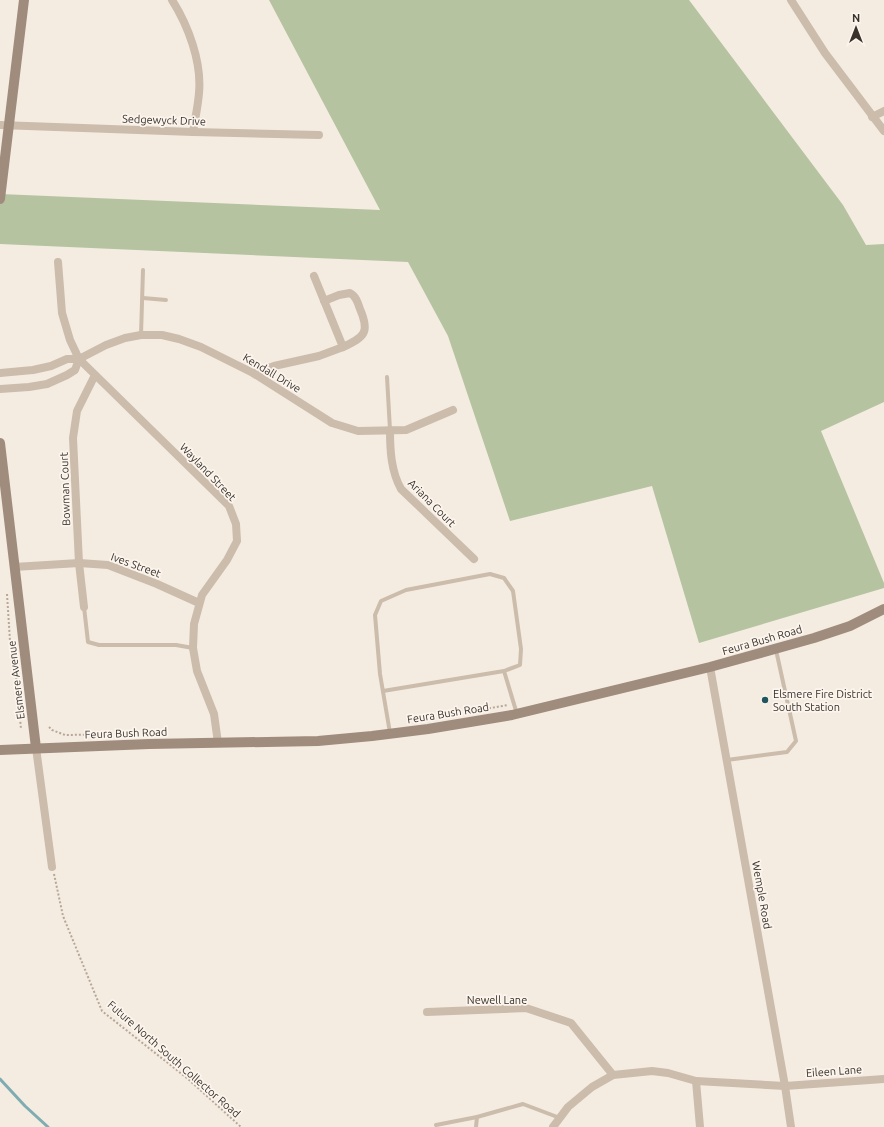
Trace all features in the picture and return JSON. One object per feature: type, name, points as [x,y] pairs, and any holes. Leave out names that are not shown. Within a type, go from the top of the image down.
[{"type":"main road","points":[[0,199],[4,125],[24,0]]},
{"type":"main road","name":"Elsmere Avenue","points":[[0,443],[36,748]]},
{"type":"main road","name":"Feura Bush Road","points":[[0,750],[318,740],[390,734],[517,714],[710,668],[850,626],[884,609]]},
{"type":"street","points":[[172,0],[191,38],[198,65],[200,92],[193,132]]},
{"type":"street","points":[[791,0],[826,53],[872,117],[884,131]]},
{"type":"street","points":[[872,117],[884,111]]},
{"type":"street","name":"Sedgewyck Drive","points":[[4,125],[319,135]]},
{"type":"street","name":"Wayland Street","points":[[58,262],[62,313],[70,340],[79,359],[228,506],[236,524],[237,541],[227,560],[202,595],[194,624],[192,648],[197,671],[214,714],[218,743]]},
{"type":"street","points":[[314,276],[343,346]]},
{"type":"street","points":[[253,373],[274,366],[319,356],[343,346],[363,334],[366,326],[364,316],[355,298],[350,293],[339,295],[324,301]]},
{"type":"street","name":"Kendall Drive","points":[[0,373],[33,370],[51,366],[67,359],[79,359],[106,345],[125,338],[141,335],[162,335],[180,339],[201,347],[253,373],[332,423],[358,431],[406,430],[453,410]]},
{"type":"street","name":"Kendall Drive","points":[[0,389],[47,384],[75,370],[79,359]]},
{"type":"street","name":"Bowman Court","points":[[84,607],[79,563],[73,438],[77,411],[95,375]]},
{"type":"street","name":"Ariana Court","points":[[390,430],[392,463],[396,479],[401,489],[474,559]]},
{"type":"street","name":"Ives Street","points":[[14,567],[79,563],[108,565],[200,603]]},
{"type":"street","name":"Wemple Road","points":[[710,668],[785,1086],[791,1127]]},
{"type":"street","points":[[36,748],[52,867]]},
{"type":"street","name":"Newell Lane","points":[[427,1012],[526,1008],[571,1023],[613,1075]]},
{"type":"street","name":"Eileen Lane","points":[[613,1075],[652,1071],[668,1073],[696,1081],[785,1086],[884,1079]]},
{"type":"street","points":[[553,1127],[568,1107],[592,1087],[613,1075]]},
{"type":"street","points":[[696,1081],[700,1127]]},
{"type":"lane","points":[[141,335],[143,270]]},
{"type":"lane","points":[[142,298],[166,300]]},
{"type":"lane","points":[[387,376],[390,430]]},
{"type":"lane","points":[[383,691],[504,671],[520,665],[521,650],[514,599],[512,591],[504,578],[490,574],[406,590],[381,601],[375,615],[383,691],[390,734]]},
{"type":"lane","points":[[84,607],[88,642],[99,645],[176,645],[192,648]]},
{"type":"lane","points":[[727,760],[787,752],[796,741],[776,649]]},
{"type":"lane","points":[[504,671],[517,714]]},
{"type":"lane","points":[[436,1125],[477,1117],[523,1104],[560,1118]]},
{"type":"lane","points":[[476,1127],[477,1117]]},
{"type":"path","points":[[7,594],[10,641],[16,669],[21,729]]},
{"type":"path","points":[[480,709],[514,704]]},
{"type":"path","points":[[49,727],[52,730],[65,735],[134,734]]},
{"type":"path","name":"Future North South Collector Road","points":[[52,867],[63,916],[102,1011],[188,1079],[240,1127]]},
{"type":"green space","points":[[269,0],[689,0],[843,205],[866,245],[884,244],[884,402],[821,431],[884,583],[884,588],[699,643],[652,486],[510,521],[448,336],[408,262],[0,244],[0,194],[380,210]]},
{"type":"waterway","points":[[0,1079],[25,1106],[48,1127]]},
{"type":"place","name":"Elsmere Fire District South Station","points":[[765,700]]}]
